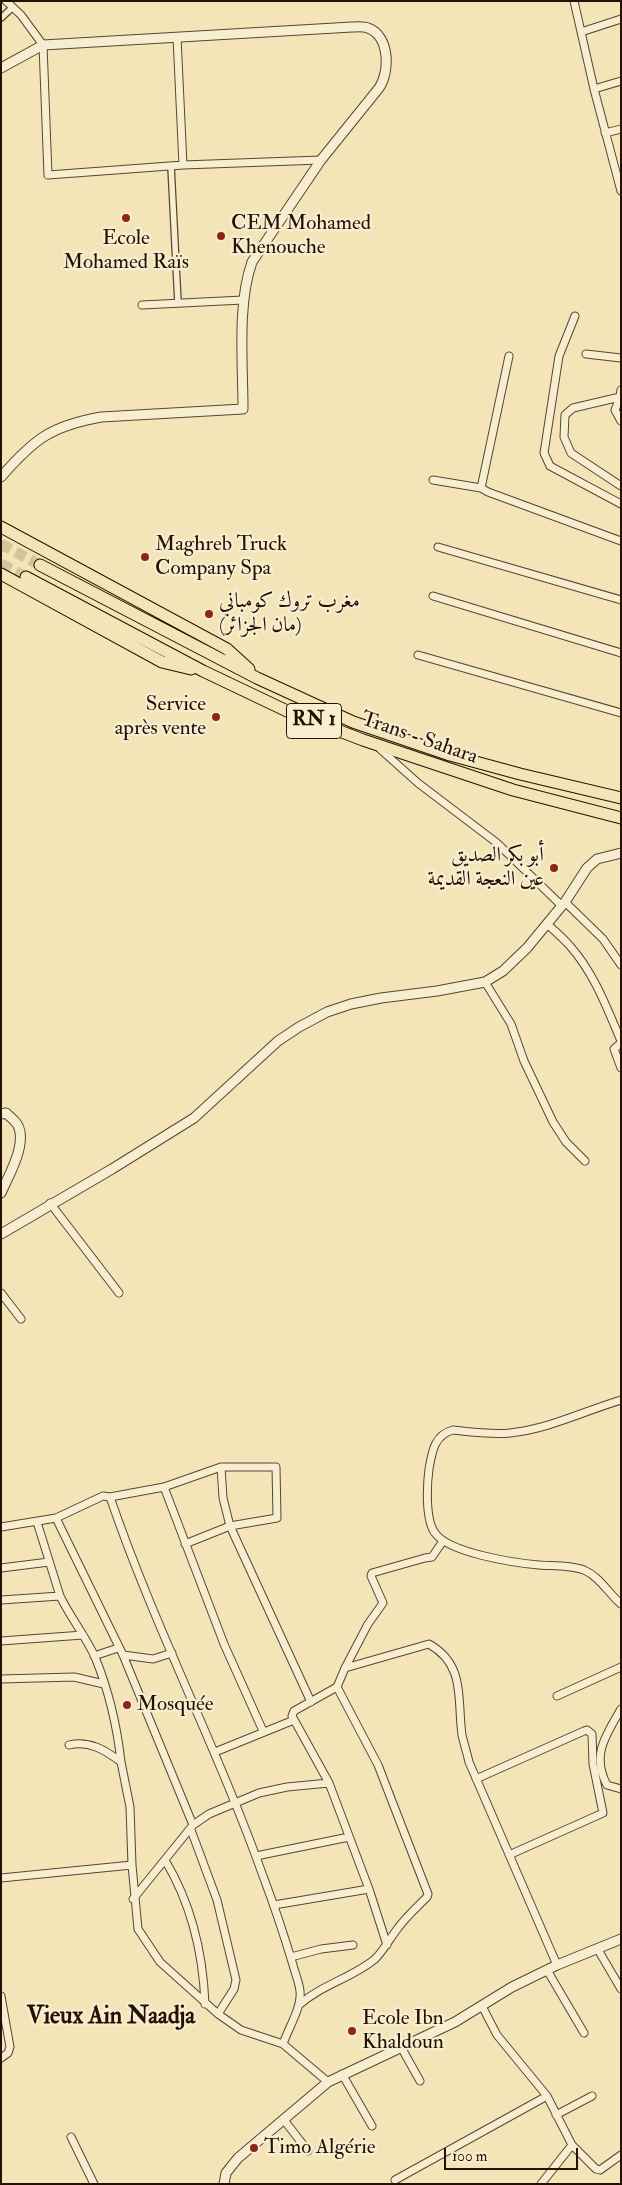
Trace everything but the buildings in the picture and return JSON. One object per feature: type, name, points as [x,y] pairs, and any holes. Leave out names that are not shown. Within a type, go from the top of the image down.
[{"type":"highway","points":[[1,528],[227,648],[257,678]]},
{"type":"highway","name":"Trans - Sahara","points":[[40,565],[257,678],[353,722],[450,755],[621,798]]},
{"type":"highway","points":[[1,574],[162,662],[176,667],[203,671]]},
{"type":"highway","name":"Trans - Sahara","points":[[26,578],[203,671],[287,711],[376,745],[513,790],[621,818]]},
{"type":"street","points":[[6,1],[43,45],[48,175],[183,165],[321,160]]},
{"type":"street","points":[[574,1],[604,133],[621,191]]},
{"type":"street","points":[[1,18],[13,8]]},
{"type":"street","points":[[581,32],[621,19]]},
{"type":"street","points":[[1,68],[43,45],[352,26],[367,27],[378,35],[384,48],[388,66],[385,80],[321,160],[252,262],[247,274],[243,300],[243,408],[101,417],[78,421],[37,440],[23,451],[1,477]]},
{"type":"street","points":[[177,37],[183,165]]},
{"type":"street","points":[[594,89],[621,81]]},
{"type":"street","points":[[604,133],[621,129]]},
{"type":"street","points":[[171,166],[178,303]]},
{"type":"street","points":[[142,305],[243,300]]},
{"type":"street","points":[[575,316],[559,356],[544,453],[550,466],[621,504]]},
{"type":"street","points":[[586,354],[621,358]]},
{"type":"street","points":[[481,488],[509,356]]},
{"type":"street","points":[[621,390],[615,410],[621,421]]},
{"type":"street","points":[[620,397],[573,408],[566,415],[564,436],[571,453],[621,486]]},
{"type":"street","points":[[433,480],[481,488],[621,541]]},
{"type":"street","points":[[438,547],[621,600]]},
{"type":"street","points":[[433,596],[621,653]]},
{"type":"street","points":[[418,655],[621,713]]},
{"type":"street","points":[[376,745],[418,783],[497,843],[603,939],[621,965]]},
{"type":"street","points":[[1,1234],[194,1118],[278,1041],[327,1012],[351,1004],[381,998],[437,991],[485,982],[503,971],[564,904],[587,868],[597,859],[621,853]]},
{"type":"street","points":[[547,924],[570,946],[599,990],[621,1042],[614,1048],[621,1068]]},
{"type":"street","points":[[485,982],[511,1024],[524,1061],[553,1122],[566,1142],[585,1161]]},
{"type":"street","points":[[1,1114],[6,1113],[16,1122],[20,1132],[19,1146],[1,1192]]},
{"type":"street","points":[[50,1203],[119,1293]]},
{"type":"street","points":[[1,1293],[20,1318]]},
{"type":"street","points":[[621,1400],[549,1425],[527,1430],[508,1433],[453,1430],[446,1432],[438,1438],[432,1448],[428,1475],[428,1511],[434,1532],[442,1541],[474,1553],[517,1563],[584,1570],[595,1576],[621,1604]]},
{"type":"street","points":[[1,1526],[56,1518],[103,1496],[110,1497],[164,1487],[221,1467],[275,1466],[277,1470],[277,1518],[230,1526],[185,1544]]},
{"type":"street","points":[[221,1467],[223,1498],[230,1526],[311,1702]]},
{"type":"street","points":[[164,1487],[224,1644],[263,1731]]},
{"type":"street","points":[[110,1497],[132,1561],[215,1752],[256,1856],[291,1958],[300,1991],[299,2005],[283,2044]]},
{"type":"street","points":[[56,1518],[122,1655],[192,1827],[217,1900],[236,1980],[234,1989],[218,2014]]},
{"type":"street","points":[[37,1522],[60,1596],[94,1656],[117,1729],[130,1807],[133,1898],[138,1929],[160,1962],[205,2004],[241,2030],[283,2044],[328,2082]]},
{"type":"street","points":[[387,1945],[369,1889],[329,1783],[292,1716],[294,1711],[337,1687],[368,1624],[383,1603],[371,1576],[372,1573],[388,1567],[432,1557],[442,1541]]},
{"type":"street","points":[[1,1568],[49,1562]]},
{"type":"street","points":[[1,1600],[60,1596]]},
{"type":"street","points":[[1,1642],[83,1635]]},
{"type":"street","points":[[345,1668],[429,1644],[440,1651],[454,1667],[459,1688],[462,1736],[476,1779],[558,1965]]},
{"type":"street","points":[[94,1656],[118,1648]]},
{"type":"street","points":[[122,1655],[154,1659],[172,1653]]},
{"type":"street","points":[[557,1696],[621,1667]]},
{"type":"street","points":[[1,1679],[74,1677],[104,1684]]},
{"type":"street","points":[[299,2005],[309,1996],[358,1971],[376,1958],[399,1927],[428,1894],[378,1766],[337,1687]]},
{"type":"street","points":[[621,1709],[603,1740],[600,1766],[607,1785],[621,1789]]},
{"type":"street","points":[[215,1752],[294,1720]]},
{"type":"street","points":[[476,1779],[584,1731],[587,1730],[592,1734],[592,1764],[603,1813],[509,1855]]},
{"type":"street","points":[[69,1746],[88,1743],[109,1753],[121,1762]]},
{"type":"street","points":[[133,1898],[192,1827],[209,1814],[259,1793],[287,1787],[329,1783]]},
{"type":"street","points":[[256,1856],[349,1837]]},
{"type":"street","points":[[165,1860],[178,1882],[193,1920],[204,1983],[205,2004]]},
{"type":"street","points":[[1,1878],[132,1865]]},
{"type":"street","points":[[274,1906],[369,1889]]},
{"type":"street","points":[[224,2184],[226,2173],[238,2158],[328,2082],[456,2022],[512,1987],[558,1965],[621,1939]]},
{"type":"street","points":[[291,1958],[321,1949],[353,1945]]},
{"type":"street","points":[[597,1948],[621,1989]]},
{"type":"street","points":[[547,1970],[584,2033]]},
{"type":"street","points":[[1,1996],[10,2047],[8,2053],[1,2058]]},
{"type":"street","points":[[482,2006],[497,2035],[547,2096],[572,2145],[596,2169],[600,2170],[621,2155]]},
{"type":"street","points":[[401,2047],[420,2081]]},
{"type":"street","points":[[342,2074],[372,2126]]},
{"type":"street","points":[[394,2180],[547,2096]]},
{"type":"street","points":[[556,2115],[592,2096]]},
{"type":"street","points":[[284,2120],[308,2151]]},
{"type":"street","points":[[71,2137],[94,2184]]},
{"type":"street","points":[[541,2184],[572,2145]]},
{"type":"tunnel","points":[[1,544],[40,565]]},
{"type":"tunnel","points":[[1,564],[26,577]]},
{"type":"place","name":"Ecole Mohamed Raïs","points":[[126,218]]},
{"type":"place","name":"CEM Mohamed Khenouche","points":[[221,236]]},
{"type":"place","name":"Maghreb Truck Company Spa","points":[[145,557]]},
{"type":"place","name":"مغرب تروك كومباني (مان الجزائر)","points":[[209,614]]},
{"type":"place","name":"Service après vente","points":[[216,717]]},
{"type":"place","name":"أبو بكر الصديق عين النعجة القديمة","points":[[554,868]]},
{"type":"place","name":"Mosquée","points":[[127,1705]]},
{"type":"place","name":"Ecole Ibn Khaldoun","points":[[352,2031]]},
{"type":"place","name":"Timo Algérie","points":[[254,2148]]},
{"type":"district","name":"Vieux Ain Naadja","points":[[111,2018]]}]
